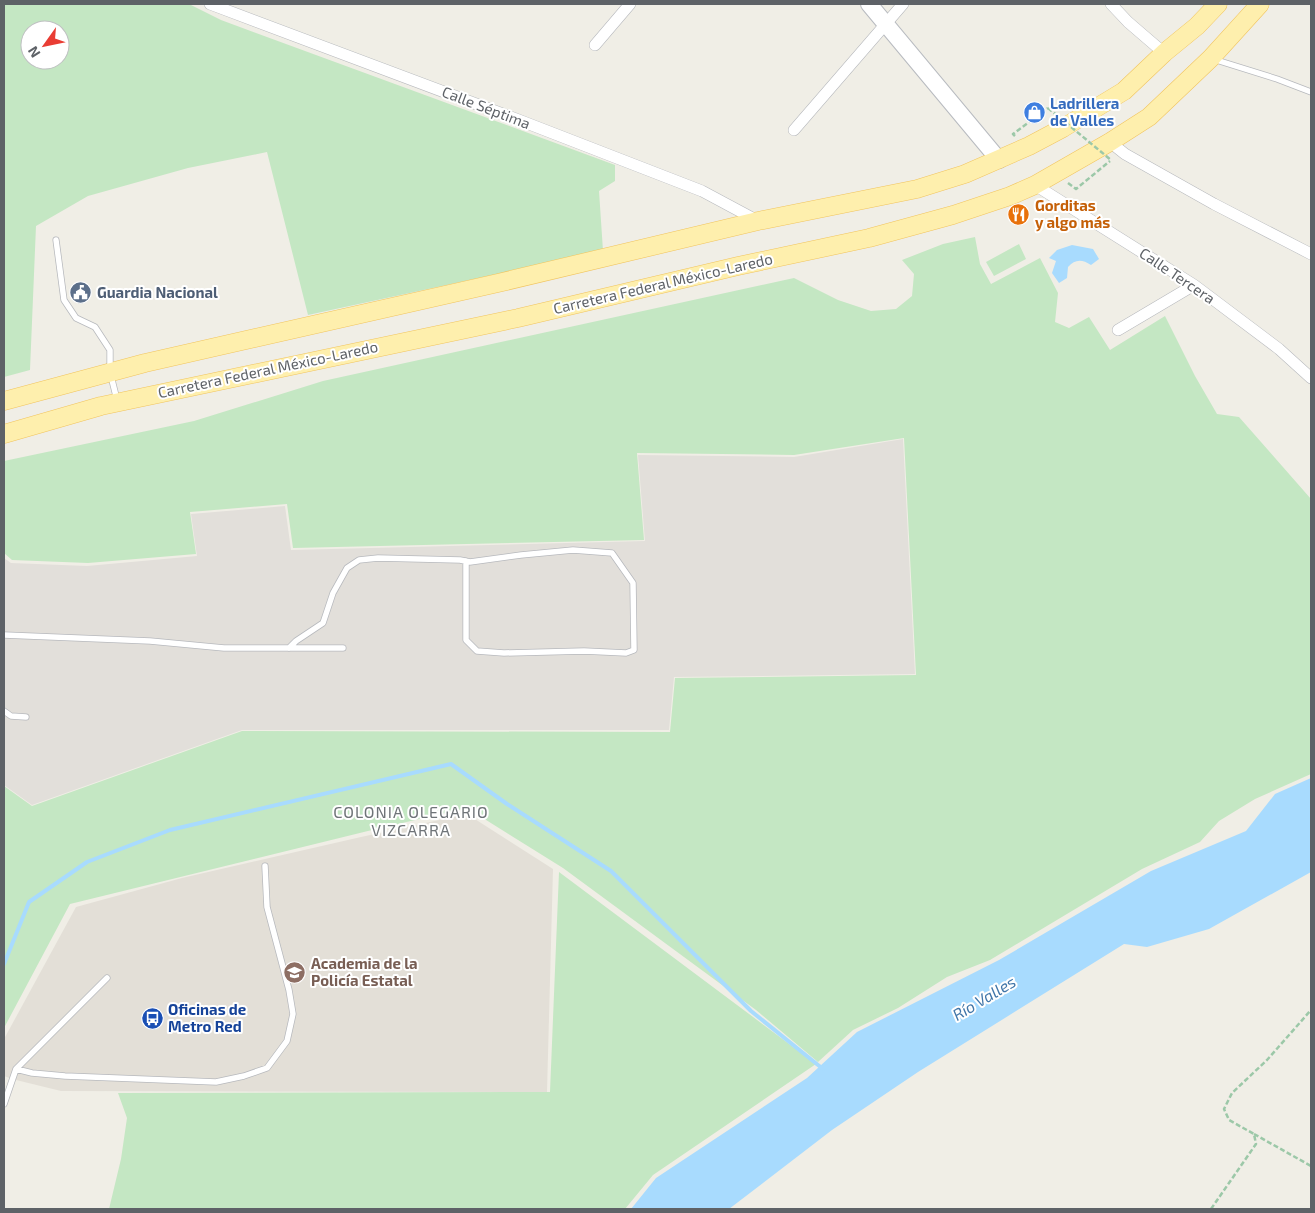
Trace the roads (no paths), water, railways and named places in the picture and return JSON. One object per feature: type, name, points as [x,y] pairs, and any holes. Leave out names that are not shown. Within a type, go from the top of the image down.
[{"type":"main road","points":[[4,401],[110,372],[758,221],[917,189],[965,174],[999,160],[1063,128],[1124,91],[1164,53],[1197,26],[1218,4]]},
{"type":"main road","name":"Carretera Federal México-Laredo","points":[[4,434],[117,402],[518,318],[738,266],[869,238],[953,215],[1010,196],[1035,185],[1149,117],[1211,58],[1260,4]]},
{"type":"street","name":"Calle Séptima","points":[[210,4],[702,191],[758,221]]},
{"type":"street","points":[[595,45],[630,4]]},
{"type":"street","points":[[869,4],[999,160]]},
{"type":"street","points":[[794,130],[903,4]]},
{"type":"street","points":[[1111,4],[1128,22],[1164,53]]},
{"type":"street","points":[[1110,142],[1125,154],[1214,204],[1311,254]]},
{"type":"street","name":"Calle Tercera","points":[[1035,185],[1194,285],[1278,349],[1311,378]]},
{"type":"street","points":[[1118,330],[1194,285]]},
{"type":"lane","points":[[1211,58],[1311,92]]},
{"type":"lane","points":[[56,240],[64,300],[76,318],[95,326],[110,350],[110,372],[117,402]]},
{"type":"lane","points":[[289,648],[323,623],[333,593],[347,568],[360,560],[378,558],[460,560],[466,561],[470,562],[573,550],[612,553],[633,583],[634,650],[626,653],[584,651],[504,653],[477,651],[466,640],[466,561]]},
{"type":"lane","points":[[4,635],[150,641],[224,648],[343,648]]},
{"type":"lane","points":[[4,712],[11,716],[26,717]]},
{"type":"lane","points":[[16,1069],[32,1073],[65,1076],[216,1082],[244,1076],[267,1068],[287,1040],[293,1014],[289,990],[267,907],[265,866]]},
{"type":"lane","points":[[4,1104],[16,1069],[107,978]]},
{"type":"water","points":[[1072,245],[1093,249],[1099,259],[1091,265],[1082,261],[1073,262],[1068,267],[1067,278],[1059,283],[1052,273],[1056,261],[1049,258],[1057,250]]},
{"type":"water","name":"Río Valles","points":[[1311,778],[1311,872],[1209,929],[1147,947],[1124,944],[918,1072],[832,1130],[729,1209],[631,1209],[656,1178],[807,1078],[857,1032],[999,960],[1151,871],[1246,831],[1275,794]]},
{"type":"waterway","points":[[4,964],[29,902],[87,862],[170,830],[451,764],[507,804],[611,871],[751,1011],[823,1069]]},
{"type":"place","name":"Ladrillera de Valles","points":[[1034,113]]},
{"type":"place","name":"Gorditas y algo más","points":[[1019,215]]},
{"type":"place","name":"Guardia Nacional","points":[[81,293]]},
{"type":"place","name":"Academia de la Policía Estatal","points":[[295,973]]},
{"type":"place","name":"Oficinas de Metro Red","points":[[152,1019]]},
{"type":"district","name":"COLONIA OLEGARIO VIZCARRA","points":[[411,821]]}]
